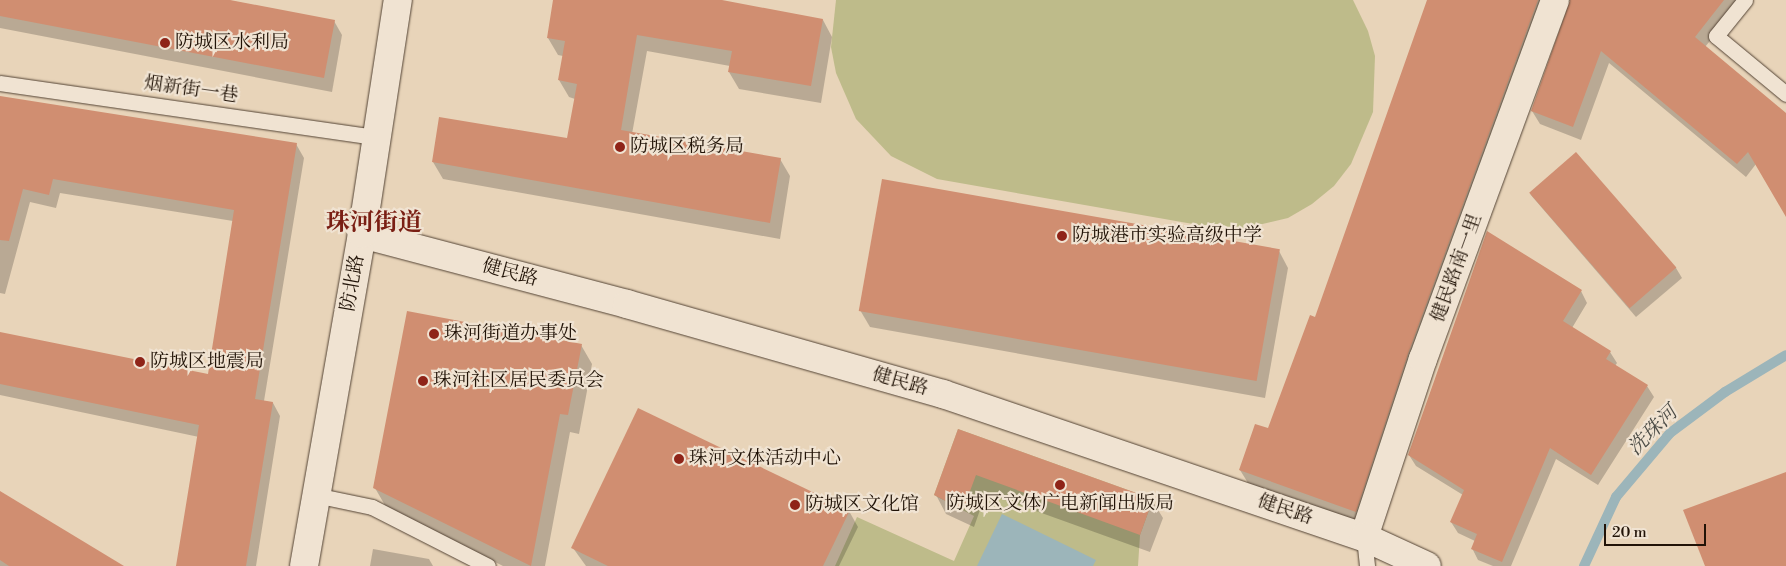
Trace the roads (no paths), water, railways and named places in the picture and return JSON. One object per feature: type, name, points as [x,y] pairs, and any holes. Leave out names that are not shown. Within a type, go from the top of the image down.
[{"type":"street","name":"防北路","points":[[304,566],[362,234],[398,0]]},
{"type":"street","name":"健民路南一里","points":[[1364,537],[1423,359],[1554,0]]},
{"type":"street","name":"健民路","points":[[362,234],[627,304],[943,394],[1364,537],[1427,566]]},
{"type":"lane","points":[[1745,0],[1716,36],[1786,94]]},
{"type":"lane","name":"烟新街一巷","points":[[0,83],[376,137]]},
{"type":"lane","points":[[315,495],[372,507],[488,566]]},
{"type":"lane","points":[[1364,537],[1366,566]]},
{"type":"water","points":[[1002,514],[1096,560],[1093,566],[977,566]]},
{"type":"waterway","name":"洗珠河","points":[[1584,566],[1616,497],[1670,433],[1725,392],[1786,355]]},
{"type":"place","name":"防城区水利局","points":[[165,43]]},
{"type":"place","name":"防城区税务局","points":[[620,147]]},
{"type":"place","name":"防城港市实验高级中学","points":[[1062,236]]},
{"type":"place","name":"珠河街道办事处","points":[[434,334]]},
{"type":"place","name":"防城区地震局","points":[[140,362]]},
{"type":"place","name":"珠河社区居民委员会","points":[[423,381]]},
{"type":"place","name":"珠河文体活动中心","points":[[679,459]]},
{"type":"place","name":"防城区文体广电新闻出版局","points":[[1060,485]]},
{"type":"place","name":"防城区文化馆","points":[[795,505]]},
{"type":"district","name":"珠河街道","points":[[374,224]]}]
